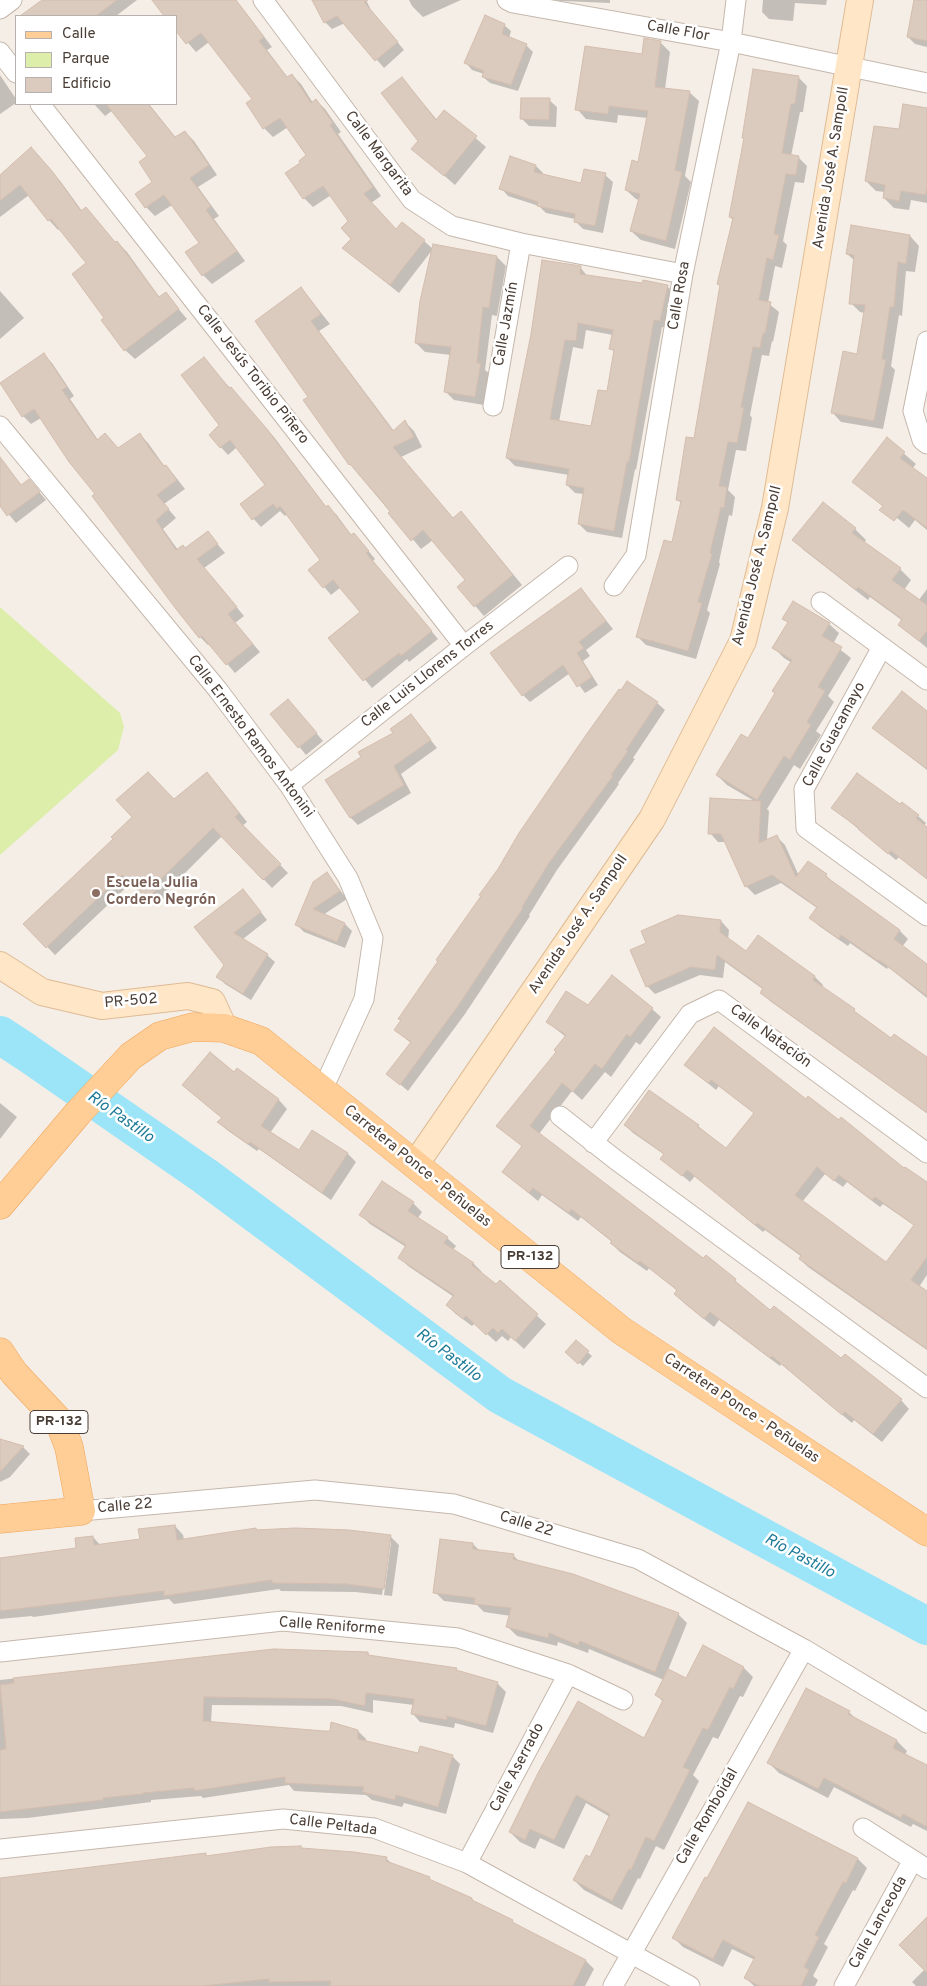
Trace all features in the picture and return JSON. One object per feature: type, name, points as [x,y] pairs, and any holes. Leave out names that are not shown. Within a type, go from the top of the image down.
[{"type":"main road","name":"Carretera Ponce - Peñuelas","points":[[0,1205],[78,1113],[131,1056],[160,1036],[193,1027],[224,1028],[261,1041],[622,1330],[927,1532]]},
{"type":"main road","name":"PR-132","points":[[0,1352],[14,1373],[59,1421],[69,1447],[81,1511]]},
{"type":"main road","points":[[0,1519],[81,1511]]},
{"type":"street","points":[[0,9],[12,0]]},
{"type":"street","name":"Calle Margarita","points":[[263,0],[412,200],[452,226],[521,243],[684,274]]},
{"type":"street","name":"Calle Flor","points":[[508,0],[514,3],[731,42],[927,83]]},
{"type":"street","name":"Calle Rosa","points":[[614,586],[636,555],[684,274],[731,42],[736,0]]},
{"type":"street","name":"Avenida José A. Sampoll","points":[[415,1165],[652,819],[743,641],[775,508],[860,0]]},
{"type":"street","points":[[0,52],[15,72]]},
{"type":"street","name":"Calle Jesús Toribio Piñero","points":[[41,105],[464,646]]},
{"type":"street","name":"Calle Jazmín","points":[[493,406],[521,243]]},
{"type":"street","points":[[925,442],[913,411],[927,341]]},
{"type":"street","name":"Calle Ernesto Ramos Antonini","points":[[0,426],[211,682],[289,786],[348,878],[373,938],[364,999],[322,1091]]},
{"type":"street","name":"Calle Luis Llorens Torres","points":[[289,786],[464,646],[568,566]]},
{"type":"street","points":[[821,602],[927,680]]},
{"type":"street","name":"Calle Guacamayo","points":[[882,647],[804,789],[806,828],[927,916]]},
{"type":"street","name":"PR-502","points":[[0,965],[42,992],[102,1006],[188,996],[212,1002],[224,1028]]},
{"type":"street","name":"Calle Natación","points":[[593,1142],[690,1014],[719,1000],[927,1153]]},
{"type":"street","points":[[560,1116],[927,1388]]},
{"type":"street","name":"Calle 22","points":[[81,1511],[315,1490],[454,1504],[638,1559],[804,1648],[927,1723]]},
{"type":"street","name":"Calle Reniforme","points":[[0,1652],[283,1621],[458,1638],[568,1674],[623,1700]]},
{"type":"street","name":"Calle Romboidal","points":[[613,1986],[804,1648]]},
{"type":"street","name":"Calle Aserrado","points":[[468,1863],[568,1674]]},
{"type":"street","name":"Calle Peltada","points":[[0,1849],[283,1819],[374,1828],[468,1863],[690,1986]]},
{"type":"street","name":"Calle Lanceoda","points":[[844,1986],[920,1865],[863,1828]]},
{"type":"green space","points":[[0,607],[120,713],[124,726],[118,750],[0,855]]},
{"type":"building","points":[[42,0],[117,0],[97,15],[21,15]]},
{"type":"building","points":[[152,0],[236,0],[264,37],[259,41],[287,77],[292,74],[311,103],[316,99],[333,123],[330,125],[373,187],[364,194],[396,229],[402,222],[425,240],[390,285],[342,248],[351,239],[341,228],[348,221],[323,186],[303,199],[285,173],[300,163],[299,161],[306,155],[280,118],[263,129],[246,103],[252,99],[201,33],[186,44],[178,34],[178,15],[163,15]]},
{"type":"building","points":[[312,0],[368,0],[364,2],[398,42],[375,61],[337,16],[324,23]]},
{"type":"building","points":[[914,0],[927,0],[927,41],[907,37]]},
{"type":"building","points":[[485,15],[505,24],[502,34],[527,44],[511,85],[482,77],[484,71],[464,63]]},
{"type":"building","points":[[644,38],[661,41],[655,87],[690,91],[675,170],[682,172],[666,241],[630,231],[640,194],[625,190],[632,160],[638,162],[648,111],[609,106],[608,114],[575,110],[585,46],[642,54]]},
{"type":"building","points":[[753,69],[799,76],[795,104],[791,104],[782,153],[799,156],[796,175],[786,174],[774,234],[779,235],[773,260],[767,258],[759,300],[771,302],[765,334],[763,333],[760,348],[753,347],[741,407],[744,408],[737,443],[728,442],[719,486],[727,487],[724,508],[721,507],[710,553],[712,554],[698,602],[702,603],[688,651],[653,640],[636,637],[664,540],[672,542],[681,501],[676,500],[686,437],[694,438],[720,285],[717,284],[733,218],[729,217],[744,138],[742,138]]},
{"type":"building","points":[[402,77],[436,120],[444,110],[477,136],[444,176],[411,149],[418,141],[381,93]]},
{"type":"building","points":[[521,98],[550,98],[549,120],[520,119]]},
{"type":"building","points":[[903,104],[927,108],[927,187],[926,195],[901,191],[899,201],[883,198],[885,185],[865,181],[874,126],[899,129]]},
{"type":"building","points":[[107,105],[149,105],[175,137],[185,131],[209,165],[190,178],[211,206],[206,210],[237,251],[202,276],[185,252],[199,243],[164,195],[145,208],[135,194],[152,182],[139,162],[147,156]]},
{"type":"building","points":[[31,147],[52,171],[81,211],[86,207],[115,242],[117,241],[159,297],[166,292],[179,309],[124,351],[101,320],[104,318],[72,274],[86,263],[51,219],[48,221],[20,185],[0,201],[0,175]]},
{"type":"building","points":[[510,156],[536,165],[534,172],[581,183],[584,169],[606,173],[595,226],[574,222],[575,214],[537,206],[538,202],[499,189]]},
{"type":"building","points":[[851,225],[910,235],[906,264],[898,262],[894,307],[890,307],[882,359],[886,360],[874,421],[831,413],[843,351],[857,354],[865,305],[849,304],[854,255],[846,254]]},
{"type":"building","points":[[433,244],[497,256],[489,308],[483,307],[477,363],[481,363],[475,397],[444,392],[451,347],[415,343],[420,301]]},
{"type":"building","points":[[542,260],[581,266],[580,274],[642,283],[643,280],[668,285],[660,321],[654,320],[629,462],[627,462],[614,531],[578,524],[584,488],[566,485],[569,469],[506,458],[531,334]],"holes":[[[578,323],[613,330],[609,349],[614,350],[607,391],[598,390],[591,426],[550,419],[565,340],[576,341]]]},
{"type":"building","points":[[301,287],[321,314],[311,321],[393,431],[405,420],[414,437],[393,447],[453,518],[461,511],[513,575],[474,607],[457,587],[465,580],[423,530],[411,541],[388,513],[390,511],[349,465],[303,400],[308,397],[255,321]]},
{"type":"building","points":[[44,353],[67,387],[62,390],[97,440],[105,433],[118,448],[140,433],[150,449],[164,466],[166,465],[177,480],[157,495],[169,509],[156,520],[176,550],[183,545],[185,548],[208,531],[218,544],[197,559],[237,607],[228,614],[253,644],[226,665],[202,636],[199,638],[176,609],[92,496],[95,494],[69,462],[34,409],[22,417],[0,383]]},
{"type":"building","points":[[204,357],[229,388],[231,387],[266,428],[326,507],[328,505],[351,535],[354,533],[369,551],[366,553],[432,631],[401,656],[399,653],[363,681],[328,638],[360,612],[333,580],[323,588],[308,570],[320,560],[280,506],[277,509],[273,504],[252,520],[240,504],[265,485],[230,440],[220,448],[209,435],[219,425],[181,375]]},
{"type":"building","points":[[887,437],[905,452],[900,458],[927,478],[927,528],[903,510],[894,521],[879,510],[883,506],[852,482]]},
{"type":"building","points":[[0,457],[21,485],[29,479],[40,492],[7,516],[0,506]]},
{"type":"building","points":[[823,502],[856,528],[852,533],[901,568],[892,580],[927,605],[927,631],[919,641],[898,625],[902,619],[858,587],[856,590],[792,540]]},
{"type":"building","points":[[581,588],[606,621],[579,642],[584,648],[577,653],[592,677],[577,687],[563,665],[522,696],[490,653]]},
{"type":"building","points":[[793,601],[830,623],[822,636],[842,647],[818,687],[825,691],[807,722],[811,725],[790,760],[784,756],[757,800],[716,775],[741,734],[748,738],[775,693],[772,691],[792,660],[772,648],[788,622],[782,619]]},
{"type":"building","points":[[627,681],[658,702],[626,750],[628,751],[611,775],[613,776],[549,863],[523,908],[458,1006],[400,1085],[386,1074],[411,1042],[394,1030],[401,1020],[398,1019],[438,961],[436,960],[481,896],[479,895],[498,869],[519,833],[586,735],[619,689],[621,690]]},
{"type":"building","points":[[902,691],[927,711],[927,769],[872,728]]},
{"type":"building","points":[[288,699],[317,733],[298,748],[270,714]]},
{"type":"building","points":[[411,714],[431,740],[394,766],[404,785],[350,818],[325,780],[361,757],[358,752],[393,733],[390,729]]},
{"type":"building","points":[[148,772],[174,799],[207,772],[239,813],[235,817],[281,864],[263,880],[213,828],[156,884],[159,887],[147,899],[122,875],[46,948],[23,924],[113,839],[111,837],[132,817],[116,800]]},
{"type":"building","points":[[857,773],[900,804],[902,802],[919,815],[916,818],[927,827],[927,879],[891,851],[888,854],[859,828],[831,808]]},
{"type":"building","points":[[710,798],[761,801],[759,843],[777,835],[796,877],[808,861],[827,874],[825,876],[900,930],[894,939],[927,964],[927,996],[879,960],[841,935],[839,939],[809,918],[817,907],[772,875],[745,887],[721,834],[708,834]]},
{"type":"building","points":[[327,872],[340,891],[313,909],[345,923],[337,942],[295,925],[313,882]]},
{"type":"building","points":[[243,889],[261,912],[234,933],[268,954],[243,994],[216,977],[224,965],[194,927]]},
{"type":"building","points":[[678,915],[721,920],[720,932],[746,951],[758,935],[815,976],[813,980],[855,1009],[854,1011],[891,1038],[894,1034],[927,1057],[927,1113],[760,993],[763,988],[717,955],[715,970],[691,967],[646,987],[630,950],[646,943],[641,931]]},
{"type":"building","points":[[612,975],[653,1008],[630,1037],[627,1034],[602,1069],[595,1064],[573,1092],[562,1083],[530,1126],[703,1258],[706,1255],[770,1310],[774,1306],[841,1358],[845,1354],[902,1399],[873,1434],[845,1412],[842,1415],[772,1356],[770,1358],[710,1312],[704,1319],[674,1294],[677,1290],[640,1261],[638,1263],[610,1243],[612,1241],[571,1209],[569,1213],[533,1188],[529,1193],[502,1172],[522,1146],[496,1126],[556,1052],[554,1050],[566,1035],[546,1022],[566,991],[588,1005]]},
{"type":"building","points":[[714,1027],[806,1099],[808,1096],[839,1120],[841,1117],[904,1168],[927,1182],[927,1257],[911,1280],[927,1291],[927,1349],[799,1259],[801,1255],[757,1223],[755,1225],[687,1170],[682,1176],[660,1159],[664,1154],[624,1125],[649,1090],[699,1125],[697,1126],[726,1148],[754,1113],[711,1080],[708,1083],[684,1065]],"holes":[[[817,1167],[834,1181],[839,1175],[872,1200],[875,1197],[914,1225],[886,1262],[795,1195]]]},
{"type":"building","points":[[210,1052],[234,1072],[237,1068],[279,1099],[261,1126],[299,1150],[312,1130],[348,1153],[322,1193],[250,1142],[248,1144],[217,1122],[222,1118],[182,1085]]},
{"type":"building","points":[[382,1181],[414,1202],[408,1211],[448,1237],[444,1243],[474,1263],[472,1265],[496,1284],[500,1280],[538,1314],[515,1341],[502,1329],[498,1333],[493,1328],[486,1335],[466,1316],[463,1319],[446,1305],[454,1295],[398,1258],[406,1245],[359,1215]]},
{"type":"building","points":[[576,1340],[589,1351],[578,1364],[565,1352]]},
{"type":"building","points":[[0,1439],[24,1446],[0,1472]]},
{"type":"building","points":[[175,1525],[177,1540],[256,1528],[256,1530],[295,1528],[349,1530],[391,1535],[384,1589],[346,1584],[272,1583],[272,1580],[164,1596],[164,1591],[0,1611],[0,1558],[76,1548],[75,1538],[93,1536],[94,1545],[140,1539],[138,1529]]},
{"type":"building","points":[[440,1539],[473,1543],[473,1549],[514,1554],[513,1559],[573,1574],[679,1613],[655,1672],[580,1641],[578,1645],[549,1633],[548,1638],[506,1627],[511,1608],[474,1604],[475,1598],[433,1593]]},
{"type":"building","points":[[703,1645],[744,1667],[733,1689],[730,1687],[708,1730],[703,1728],[683,1767],[690,1770],[654,1841],[646,1837],[631,1870],[629,1869],[612,1901],[573,1880],[586,1855],[590,1857],[610,1814],[576,1795],[554,1840],[530,1829],[525,1840],[509,1832],[538,1773],[578,1701],[644,1738],[663,1700],[655,1695],[668,1669],[686,1678]]},
{"type":"building","points":[[274,1649],[368,1652],[368,1655],[457,1668],[456,1670],[498,1682],[486,1726],[447,1716],[447,1720],[411,1714],[414,1699],[366,1693],[365,1706],[332,1699],[204,1697],[203,1721],[324,1731],[330,1731],[331,1722],[358,1730],[358,1739],[418,1753],[420,1746],[453,1755],[438,1807],[396,1795],[395,1800],[362,1792],[364,1787],[285,1783],[285,1777],[194,1791],[194,1788],[143,1793],[103,1798],[103,1800],[0,1812],[0,1750],[6,1749],[0,1685],[14,1683],[13,1678]]},
{"type":"building","points":[[806,1688],[850,1711],[848,1714],[897,1740],[893,1748],[927,1765],[927,1827],[903,1814],[901,1818],[824,1778],[818,1789],[767,1763]]},
{"type":"building","points":[[748,1802],[858,1858],[846,1883],[843,1882],[815,1935],[819,1937],[804,1967],[809,1970],[801,1986],[759,1986],[744,1978],[755,1957],[723,1940],[713,1959],[672,1938]]},
{"type":"building","points":[[301,1846],[301,1848],[354,1852],[387,1857],[386,1861],[430,1877],[429,1879],[472,1898],[472,1900],[513,1920],[512,1922],[586,1960],[573,1986],[330,1986],[331,1981],[269,1982],[269,1979],[203,1986],[0,1986],[0,1878],[206,1853],[206,1856],[271,1847]]},
{"type":"building","points":[[927,1917],[927,1973],[899,1945]]},
{"type":"waterway","name":"Río Pastillo","points":[[0,1035],[205,1176],[500,1395],[927,1626]]},
{"type":"place","name":"Escuela Julia Cordero Negrón","points":[[96,893]]}]
